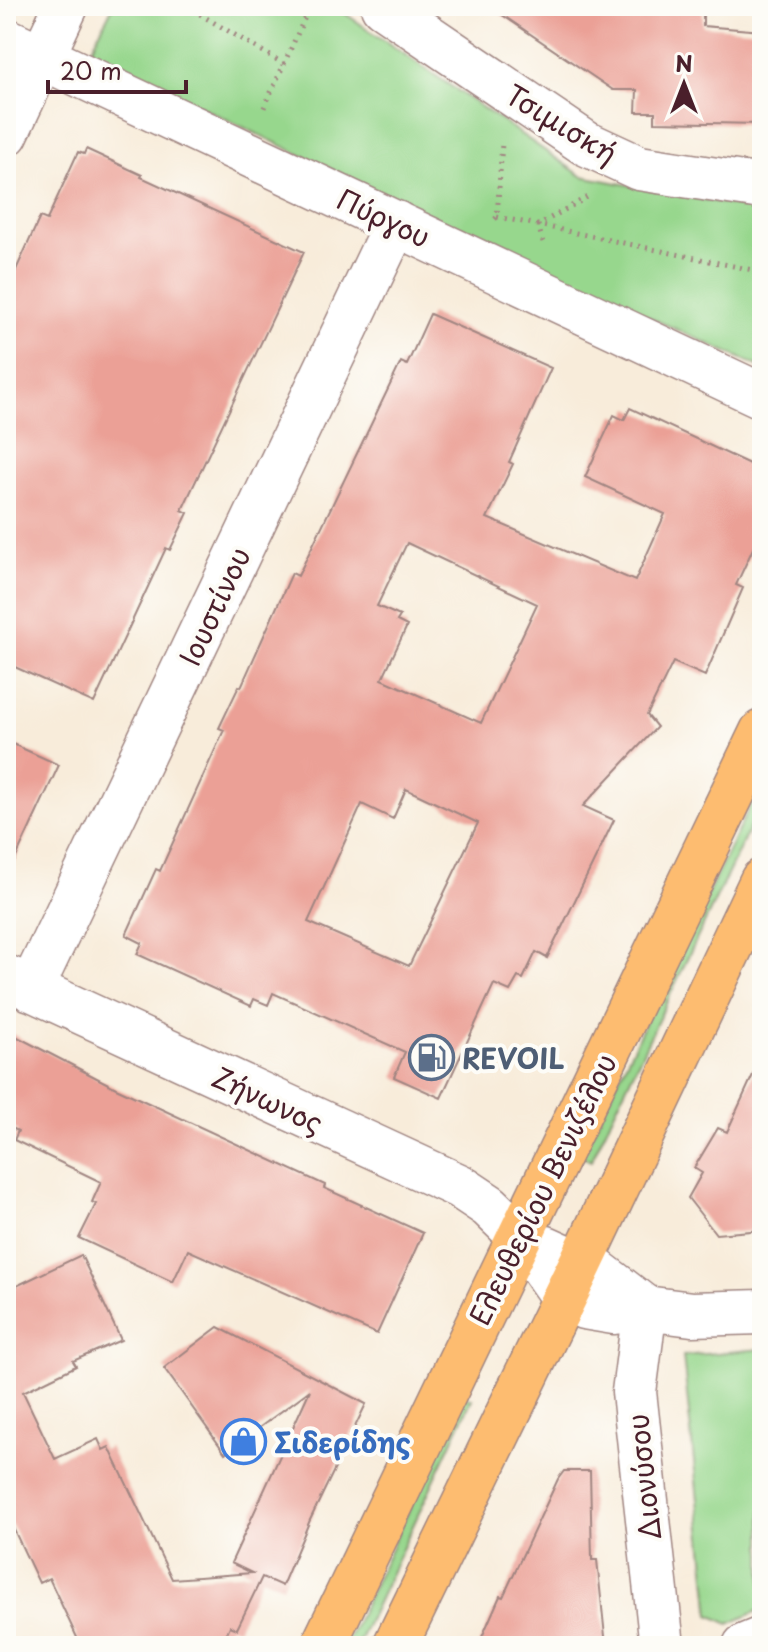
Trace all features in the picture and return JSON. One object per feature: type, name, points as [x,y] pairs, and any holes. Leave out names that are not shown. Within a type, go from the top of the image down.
[{"type":"main road","name":"Ελευθερίου Βενιζέλου","points":[[323,1646],[762,732]]},
{"type":"main road","points":[[395,1646],[762,881]]},
{"type":"street","points":[[6,134],[24,48],[66,6]]},
{"type":"street","name":"Τσιμισκή","points":[[383,6],[585,143],[639,168],[762,187]]},
{"type":"street","name":"Πύργου","points":[[24,48],[762,396]]},
{"type":"street","name":"Ιουστίνου","points":[[19,983],[396,223]]},
{"type":"street","name":"Ζήνωνος","points":[[19,983],[459,1186],[489,1206],[572,1280]]},
{"type":"street","points":[[572,1280],[616,1284],[645,1308],[692,1314],[762,1312]]},
{"type":"street","name":"Διονύσου","points":[[645,1308],[634,1392],[662,1646]]},
{"type":"street","points":[[745,1646],[762,1639]]},
{"type":"path","points":[[186,6],[284,64]]},
{"type":"path","points":[[245,152],[310,6]]},
{"type":"path","points":[[497,217],[506,90]]},
{"type":"path","points":[[538,225],[639,168]]},
{"type":"path","points":[[453,250],[497,217],[762,272]]},
{"type":"green space","points":[[113,6],[334,6],[582,176],[762,211],[762,368],[478,240],[89,53]]},
{"type":"green space","points":[[762,781],[762,802],[591,1161],[581,1156]]},
{"type":"green space","points":[[762,1349],[762,1609],[729,1624],[710,1615],[683,1356]]},
{"type":"green space","points":[[463,1395],[472,1399],[357,1646],[345,1646]]},
{"type":"building","points":[[489,6],[703,6],[703,26],[762,31],[762,124],[655,122],[655,112],[636,112],[637,90],[613,90]]},
{"type":"building","points":[[86,149],[304,252],[182,510],[188,513],[170,550],[166,548],[94,703],[6,663],[6,292],[40,217],[47,220],[78,152],[84,154]]},
{"type":"building","points":[[430,314],[551,368],[509,462],[513,464],[487,518],[635,581],[665,514],[585,477],[614,415],[624,420],[630,408],[762,470],[762,529],[736,585],[743,588],[705,676],[673,662],[647,715],[657,727],[583,806],[614,820],[547,958],[536,952],[523,979],[518,977],[510,991],[494,984],[441,1098],[394,1077],[405,1052],[273,993],[268,1005],[254,999],[251,1006],[137,954],[142,943],[126,935],[156,869],[160,871],[224,730],[219,728],[241,687],[292,573],[298,576],[401,362],[407,365]],"holes":[[[407,543],[537,604],[481,723],[382,679],[407,626],[397,621],[400,616],[377,606]],[[406,789],[478,823],[409,966],[308,922],[362,804],[393,819]]]},
{"type":"building","points":[[6,741],[59,765],[6,879]]},
{"type":"building","points":[[6,1031],[116,1088],[423,1233],[377,1334],[188,1250],[173,1282],[79,1238],[96,1204],[92,1202],[101,1182],[14,1140],[18,1131],[6,1125]]},
{"type":"building","points":[[762,1055],[762,1230],[716,1234],[688,1198],[702,1173],[694,1168],[718,1128],[727,1132]]},
{"type":"building","points":[[81,1255],[121,1340],[73,1361],[76,1366],[23,1392],[55,1459],[98,1439],[103,1450],[109,1447],[172,1579],[252,1573],[231,1563],[310,1390],[225,1453],[164,1368],[218,1327],[366,1404],[282,1586],[262,1577],[237,1629],[230,1626],[221,1646],[81,1646],[49,1578],[39,1583],[6,1513],[6,1291]]},
{"type":"building","points":[[564,1471],[590,1471],[592,1560],[597,1560],[606,1646],[478,1646],[500,1596],[503,1597]]},
{"type":"place","name":"REVOIL","points":[[431,1057]]},
{"type":"place","name":"Σιδερίδης","points":[[243,1441]]}]
